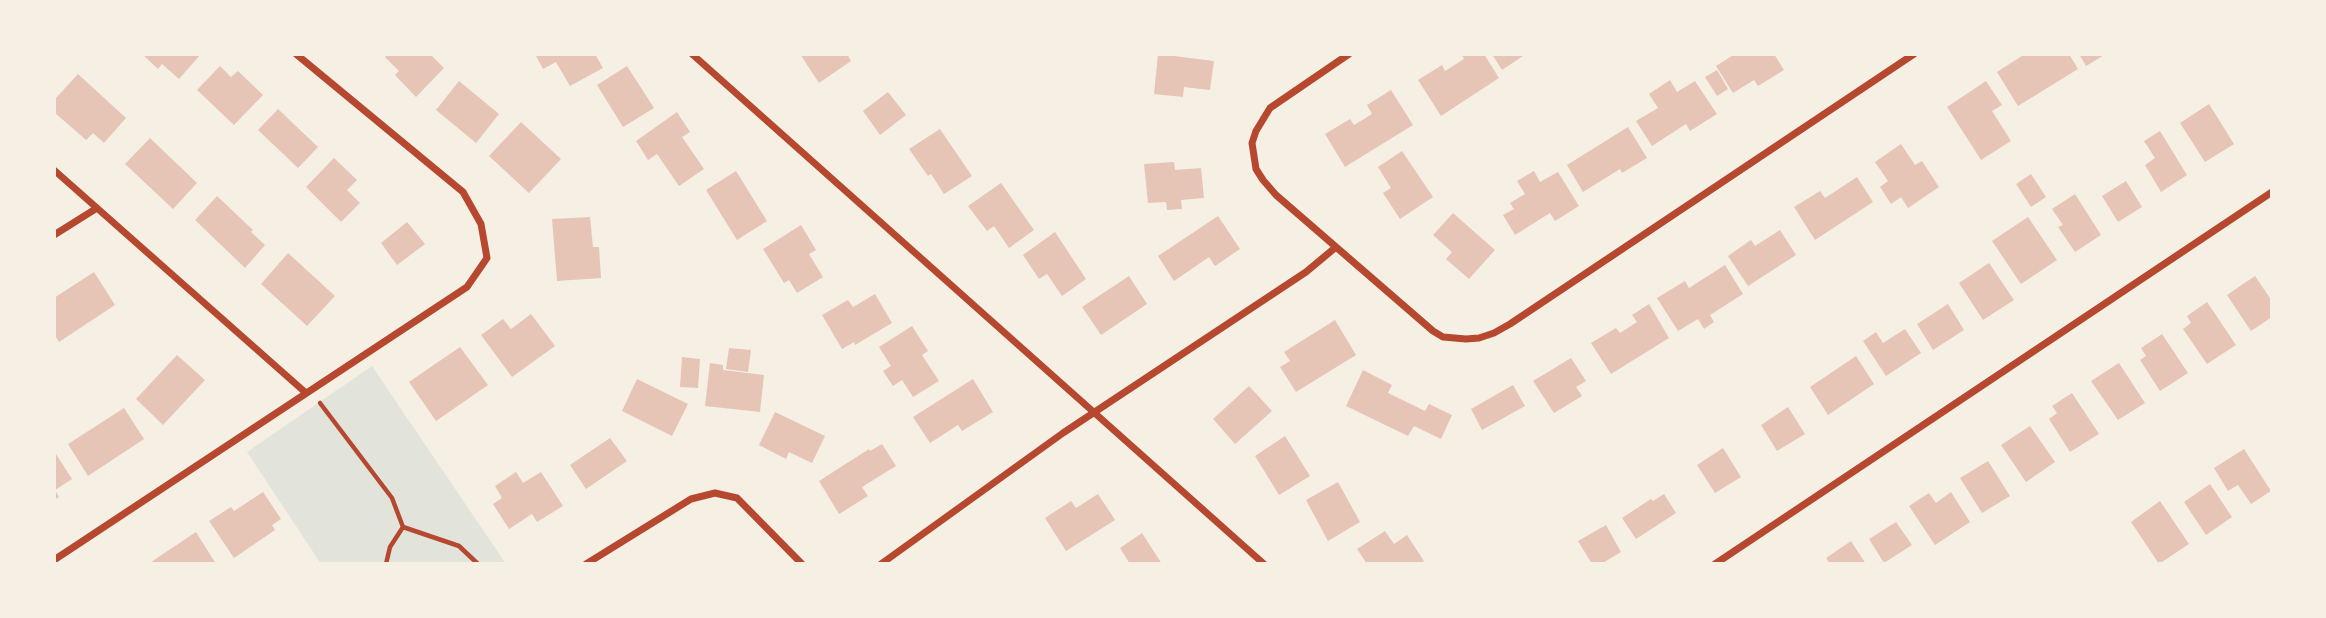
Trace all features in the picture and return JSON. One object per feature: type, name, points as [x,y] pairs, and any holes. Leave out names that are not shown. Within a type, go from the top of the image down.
[{"type":"street","points":[[54,560],[467,287],[487,258],[481,224],[463,192],[296,54]]},
{"type":"street","points":[[692,54],[1264,564]]},
{"type":"street","points":[[1349,54],[1270,108],[1255,131],[1252,144],[1256,169],[1276,195],[1433,331],[1454,339],[1479,338],[1510,324],[1914,54]]},
{"type":"street","points":[[54,170],[306,393]]},
{"type":"street","points":[[1715,564],[2272,192]]},
{"type":"street","points":[[54,235],[97,208]]},
{"type":"street","points":[[881,564],[1094,412],[1306,272],[1336,247]]},
{"type":"street","points":[[586,564],[691,499],[715,493],[737,498],[802,564]]},
{"type":"path","points":[[320,403],[392,498],[403,527]]},
{"type":"path","points":[[386,564],[390,547],[403,527]]},
{"type":"path","points":[[403,527],[459,546],[478,564]]},
{"type":"shaded area","points":[[372,366],[506,564],[321,564],[247,452]]},
{"type":"building","points":[[142,54],[201,54],[179,79],[162,64],[158,69]]},
{"type":"building","points":[[388,54],[430,54],[444,68],[416,97],[395,75],[399,71],[385,57]]},
{"type":"building","points":[[535,54],[595,54],[603,68],[570,86],[556,62],[543,69]]},
{"type":"building","points":[[800,54],[847,54],[851,61],[819,83]]},
{"type":"building","points":[[1158,54],[1214,61],[1210,90],[1184,87],[1183,97],[1154,94]]},
{"type":"building","points":[[1461,54],[1484,54],[1499,78],[1441,116],[1418,80],[1442,65],[1445,71],[1464,59]]},
{"type":"building","points":[[1492,54],[1526,54],[1502,70]]},
{"type":"building","points":[[1735,54],[1774,54],[1784,70],[1758,86],[1754,80],[1733,93],[1716,66]]},
{"type":"building","points":[[2025,54],[2069,54],[2078,69],[2018,106],[1997,72]]},
{"type":"building","points":[[2079,54],[2106,54],[2086,66]]},
{"type":"building","points":[[220,66],[231,77],[238,71],[263,95],[234,125],[197,90]]},
{"type":"building","points":[[627,66],[654,108],[623,127],[597,85]]},
{"type":"building","points":[[1717,70],[1728,89],[1717,96],[1705,77]]},
{"type":"building","points":[[78,74],[126,118],[104,143],[93,133],[86,140],[54,112],[54,100]]},
{"type":"building","points":[[1670,80],[1677,92],[1695,81],[1717,114],[1690,131],[1686,124],[1652,146],[1636,121],[1658,108],[1649,94]]},
{"type":"building","points":[[459,81],[499,114],[476,143],[436,110]]},
{"type":"building","points":[[1986,81],[2002,105],[1992,111],[2011,141],[1981,160],[1947,107]]},
{"type":"building","points":[[1391,90],[1413,125],[1345,167],[1325,134],[1350,119],[1354,125],[1372,114],[1367,105]]},
{"type":"building","points":[[888,92],[906,115],[880,135],[863,111]]},
{"type":"building","points":[[2209,104],[2234,144],[2205,162],[2180,123]]},
{"type":"building","points":[[278,109],[318,147],[298,168],[258,130]]},
{"type":"building","points":[[677,112],[690,132],[682,137],[704,169],[679,186],[657,154],[648,160],[636,141]]},
{"type":"building","points":[[521,122],[561,159],[529,193],[489,156]]},
{"type":"building","points":[[1628,127],[1647,158],[1622,173],[1620,169],[1583,192],[1567,165]]},
{"type":"building","points":[[940,129],[972,176],[944,194],[909,149]]},
{"type":"building","points":[[2160,131],[2187,175],[2161,192],[2145,165],[2155,158],[2144,141]]},
{"type":"building","points":[[150,138],[197,183],[173,209],[125,164]]},
{"type":"building","points":[[1901,144],[1915,165],[1922,161],[1939,187],[1908,208],[1901,197],[1891,204],[1880,187],[1888,181],[1875,162]]},
{"type":"building","points":[[1402,151],[1433,197],[1400,219],[1383,193],[1391,188],[1378,167]]},
{"type":"building","points":[[334,158],[357,180],[347,190],[360,203],[341,222],[306,187]]},
{"type":"building","points":[[1174,162],[1175,170],[1201,168],[1204,198],[1181,200],[1182,209],[1167,210],[1166,202],[1148,203],[1144,164]]},
{"type":"building","points":[[736,171],[767,221],[737,240],[706,190]]},
{"type":"building","points":[[1534,171],[1540,182],[1558,172],[1579,206],[1555,221],[1550,213],[1515,235],[1503,215],[1514,209],[1510,203],[1525,194],[1517,181]]},
{"type":"building","points":[[2031,174],[2046,197],[2031,207],[2016,184]]},
{"type":"building","points":[[1857,177],[1873,202],[1815,240],[1794,207],[1820,191],[1825,198]]},
{"type":"building","points":[[2126,181],[2142,207],[2118,222],[2102,196]]},
{"type":"building","points":[[1001,183],[1034,230],[1009,248],[994,226],[987,231],[968,206]]},
{"type":"building","points":[[2075,194],[2101,235],[2075,252],[2058,227],[2063,225],[2052,209]]},
{"type":"building","points":[[217,196],[265,245],[245,268],[195,220]]},
{"type":"building","points":[[1453,213],[1495,250],[1469,279],[1446,259],[1452,252],[1433,235]]},
{"type":"building","points":[[1218,216],[1240,249],[1215,266],[1209,257],[1174,281],[1158,256]]},
{"type":"building","points":[[590,217],[593,247],[599,247],[601,278],[557,281],[552,219]]},
{"type":"building","points":[[2028,217],[2057,260],[2021,284],[1992,241]]},
{"type":"building","points":[[407,222],[425,244],[397,265],[381,243]]},
{"type":"building","points":[[801,225],[816,250],[809,254],[823,277],[797,293],[789,280],[784,283],[763,249]]},
{"type":"building","points":[[1780,230],[1796,255],[1748,286],[1728,256],[1751,240],[1755,246]]},
{"type":"building","points":[[1055,232],[1086,279],[1062,296],[1047,274],[1039,279],[1023,255]]},
{"type":"building","points":[[288,253],[335,296],[307,326],[261,284]]},
{"type":"building","points":[[1989,263],[2014,300],[1983,320],[1959,283]]},
{"type":"building","points":[[1725,265],[1743,294],[1710,315],[1714,322],[1704,329],[1698,319],[1678,331],[1657,298],[1685,281],[1689,288]]},
{"type":"building","points":[[94,272],[115,305],[59,342],[54,334],[54,298]]},
{"type":"building","points":[[1129,276],[1147,304],[1101,335],[1082,307]]},
{"type":"building","points":[[2255,276],[2272,301],[2272,317],[2251,331],[2227,295]]},
{"type":"building","points":[[875,294],[892,323],[855,345],[854,342],[842,349],[822,315],[848,300],[853,307]]},
{"type":"building","points":[[2207,302],[2236,345],[2207,364],[2183,329],[2191,323],[2187,316]]},
{"type":"building","points":[[1649,304],[1669,338],[1611,374],[1591,343],[1616,328],[1620,333],[1637,322],[1632,315]]},
{"type":"building","points":[[1948,304],[1964,330],[1933,350],[1917,324]]},
{"type":"building","points":[[531,314],[555,346],[512,377],[481,335],[503,319],[511,329]]},
{"type":"building","points":[[1335,320],[1356,355],[1296,392],[1280,367],[1290,361],[1284,352]]},
{"type":"building","points":[[912,326],[928,351],[922,355],[939,381],[913,397],[902,380],[893,386],[883,371],[891,366],[879,347]]},
{"type":"building","points":[[1905,329],[1921,353],[1886,376],[1863,341],[1876,332],[1883,343]]},
{"type":"building","points":[[2162,334],[2188,373],[2160,391],[2140,360],[2146,356],[2141,348]]},
{"type":"building","points":[[460,347],[488,385],[436,421],[409,382]]},
{"type":"building","points":[[729,348],[751,350],[748,372],[726,369]]},
{"type":"building","points":[[177,355],[205,380],[163,425],[136,399]]},
{"type":"building","points":[[1856,356],[1874,384],[1828,415],[1810,387]]},
{"type":"building","points":[[682,357],[700,359],[698,388],[680,387]]},
{"type":"building","points":[[1571,358],[1586,381],[1576,387],[1582,396],[1554,413],[1533,381]]},
{"type":"building","points":[[710,363],[723,365],[723,370],[764,375],[760,412],[705,406]]},
{"type":"building","points":[[2119,363],[2145,403],[2118,420],[2091,381]]},
{"type":"building","points":[[1363,370],[1392,385],[1388,393],[1425,411],[1429,404],[1452,415],[1441,439],[1414,426],[1408,436],[1346,406]]},
{"type":"building","points":[[637,379],[688,404],[672,436],[622,411]]},
{"type":"building","points":[[973,379],[993,412],[962,431],[958,425],[930,443],[913,417]]},
{"type":"building","points":[[1513,385],[1525,406],[1482,430],[1471,409]]},
{"type":"building","points":[[1249,386],[1272,411],[1235,444],[1213,419]]},
{"type":"building","points":[[2072,393],[2099,434],[2070,452],[2049,419],[2057,413],[2052,406]]},
{"type":"building","points":[[1788,407],[1805,434],[1777,451],[1761,425]]},
{"type":"building","points":[[124,408],[144,439],[88,476],[68,444]]},
{"type":"building","points":[[775,412],[825,436],[812,463],[789,452],[786,459],[759,445]]},
{"type":"building","points":[[2030,426],[2055,462],[2026,482],[2001,445]]},
{"type":"building","points":[[1285,436],[1310,476],[1279,495],[1255,456]]},
{"type":"building","points":[[610,438],[627,461],[586,489],[570,465]]},
{"type":"building","points":[[882,444],[896,466],[862,487],[868,496],[839,514],[819,481],[869,449],[870,451]]},
{"type":"building","points":[[1723,448],[1741,477],[1715,493],[1697,465]]},
{"type":"building","points":[[2244,449],[2271,491],[2251,504],[2238,485],[2228,491],[2214,468]]},
{"type":"building","points":[[54,451],[72,479],[55,490],[59,497],[54,500]]},
{"type":"building","points":[[1988,461],[2010,496],[1982,513],[1960,478]]},
{"type":"building","points":[[516,472],[523,483],[541,472],[563,506],[537,522],[532,514],[509,529],[493,504],[502,498],[495,486]]},
{"type":"building","points":[[1338,482],[1360,522],[1328,541],[1306,500]]},
{"type":"building","points":[[2210,484],[2232,517],[2206,535],[2184,502]]},
{"type":"building","points":[[263,492],[281,519],[272,525],[275,530],[234,558],[209,521],[231,507],[234,511]]},
{"type":"building","points":[[1951,492],[1970,522],[1935,545],[1909,506],[1929,493],[1936,503]]},
{"type":"building","points":[[1098,494],[1115,520],[1066,551],[1045,518],[1071,501],[1076,508]]},
{"type":"building","points":[[1664,494],[1676,513],[1636,539],[1622,518],[1651,499],[1653,501]]},
{"type":"building","points":[[2160,501],[2189,544],[2159,564],[2131,522]]},
{"type":"building","points":[[1896,522],[1912,545],[1884,563],[1869,539]]},
{"type":"building","points":[[1606,525],[1621,552],[1601,564],[1592,564],[1578,541]]},
{"type":"building","points":[[1385,531],[1394,544],[1407,535],[1424,561],[1420,564],[1367,564],[1357,549]]},
{"type":"building","points":[[196,532],[216,564],[148,564]]},
{"type":"building","points":[[1142,533],[1162,564],[1130,564],[1120,548]]},
{"type":"building","points":[[1851,541],[1866,564],[1830,564],[1826,558]]}]
